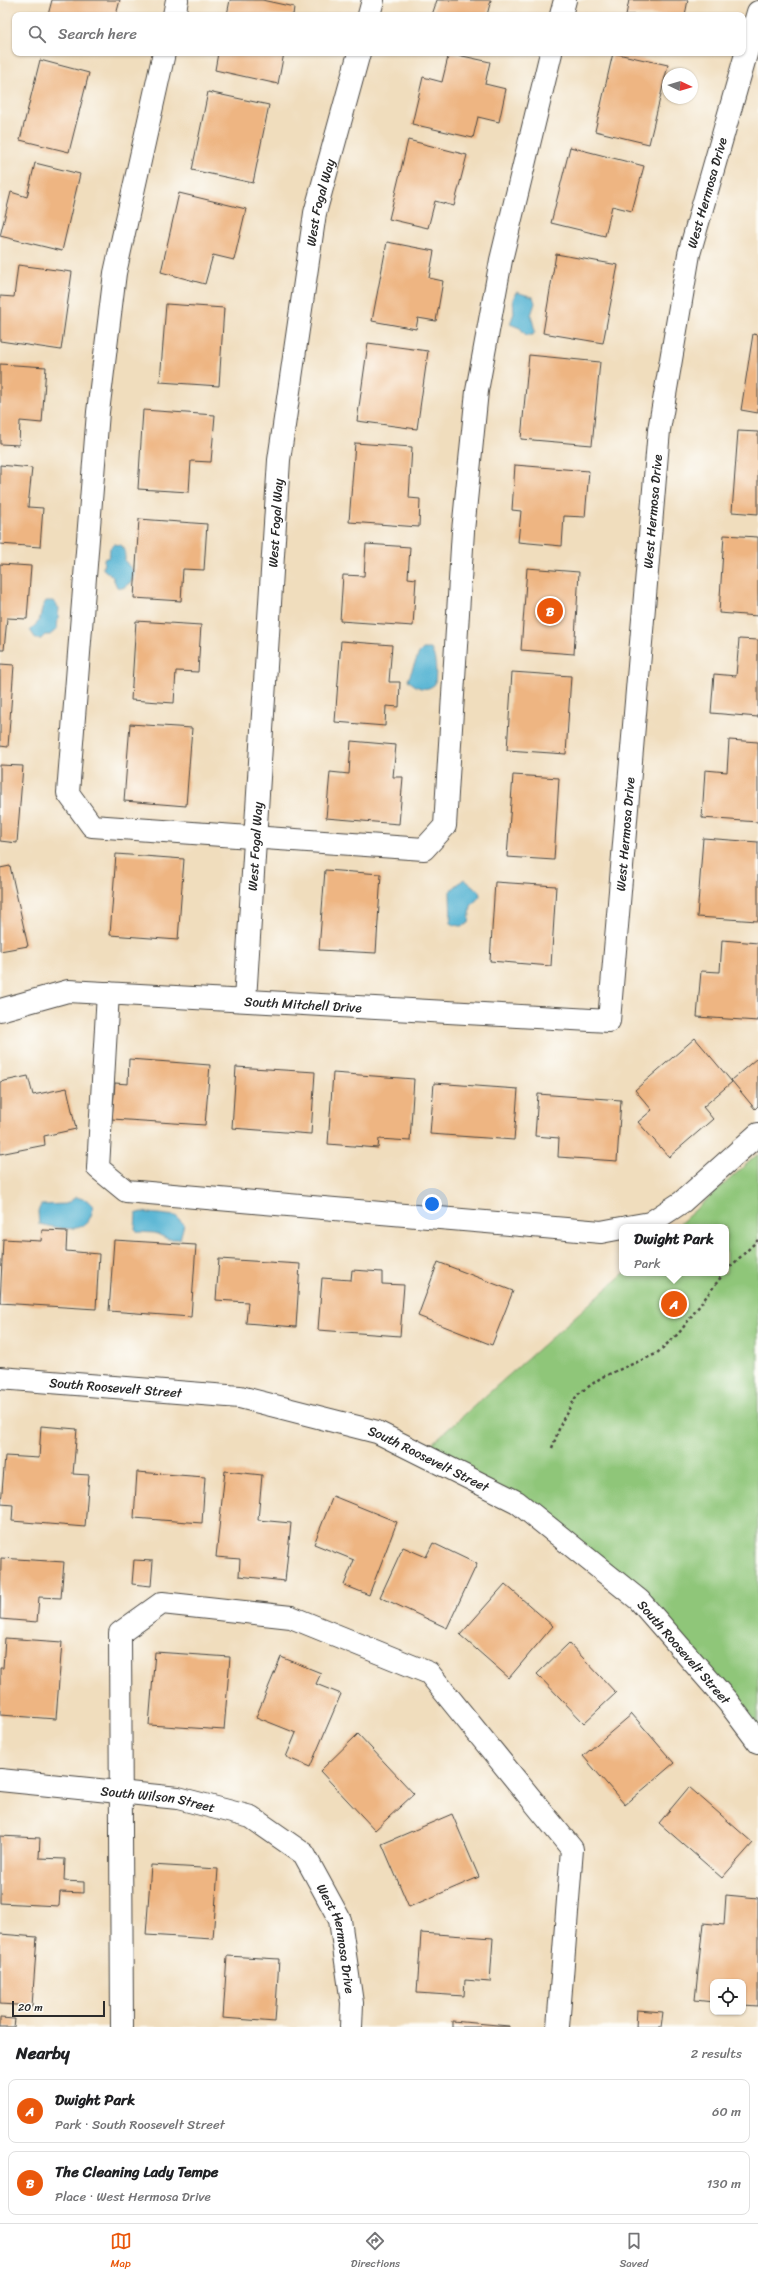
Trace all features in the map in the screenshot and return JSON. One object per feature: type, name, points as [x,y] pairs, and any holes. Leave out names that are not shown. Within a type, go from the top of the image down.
[{"type":"street","points":[[175,12],[177,0]]},
{"type":"street","points":[[370,12],[374,0]]},
{"type":"street","points":[[562,12],[565,0]]},
{"type":"street","name":"West Hermosa Drive","points":[[746,54],[758,12]]},
{"type":"street","points":[[163,56],[115,273],[98,412],[68,792],[92,826],[424,849],[445,826],[463,531],[476,391],[501,260],[550,56]]},
{"type":"street","name":"West Fogal Way","points":[[245,1000],[279,460],[315,213],[358,56]]},
{"type":"street","name":"West Hermosa Drive","points":[[609,1021],[658,430],[689,254],[745,56]]},
{"type":"street","name":"South Mitchell Drive","points":[[0,1010],[68,991],[609,1021]]},
{"type":"street","points":[[108,993],[98,1168],[126,1190],[601,1232],[619,1229]]},
{"type":"street","points":[[644,1224],[650,1223],[682,1202],[758,1134]]},
{"type":"street","name":"South Roosevelt Street","points":[[0,1378],[240,1397],[377,1432],[517,1502],[639,1600],[728,1702],[758,1742]]},
{"type":"street","points":[[122,2027],[120,1633],[162,1603],[291,1617],[429,1673],[572,1849],[558,2027]]},
{"type":"street","name":"South Wilson Street","points":[[0,1780],[178,1798],[251,1817],[304,1854]]},
{"type":"street","name":"West Hermosa Drive","points":[[304,1854],[340,1920],[352,2003],[351,2027]]},
{"type":"path","points":[[729,1268],[758,1240]]},
{"type":"path","points":[[552,1448],[562,1421],[577,1395],[602,1378],[656,1354],[679,1333],[722,1276]]},
{"type":"green space","points":[[758,1154],[758,1742],[639,1600],[517,1502],[420,1454],[621,1276],[729,1276],[729,1224],[679,1224]]},
{"type":"water","points":[[516,292],[533,297],[535,303],[531,315],[535,331],[533,335],[526,335],[520,328],[510,324],[514,313],[513,299]]},
{"type":"water","points":[[114,544],[121,545],[125,550],[125,561],[134,572],[132,581],[123,588],[117,587],[112,576],[103,569],[104,559],[109,557],[110,548]]},
{"type":"water","points":[[46,601],[53,601],[59,608],[57,629],[50,635],[45,635],[41,639],[36,639],[30,630],[39,621]]},
{"type":"water","points":[[423,649],[431,649],[436,666],[435,684],[424,689],[417,687],[408,680],[419,653]]},
{"type":"water","points":[[464,879],[479,891],[480,896],[471,906],[469,923],[463,926],[458,926],[451,923],[450,891]]},
{"type":"water","points":[[76,1197],[87,1200],[93,1206],[91,1216],[87,1223],[80,1227],[73,1228],[39,1224],[38,1211],[41,1205],[66,1204]]},
{"type":"water","points":[[141,1212],[176,1216],[184,1224],[180,1239],[168,1239],[155,1233],[138,1232],[135,1229],[136,1214]]},
{"type":"building","points":[[52,0],[120,0],[117,12],[49,12]]},
{"type":"building","points":[[230,0],[262,0],[294,7],[293,12],[228,12]]},
{"type":"building","points":[[437,0],[491,0],[488,12],[433,12]]},
{"type":"building","points":[[629,0],[688,0],[686,12],[627,12]]},
{"type":"building","points":[[217,56],[283,56],[278,84],[215,70]]},
{"type":"building","points":[[448,56],[463,56],[490,62],[485,84],[506,89],[499,122],[478,117],[473,138],[412,124],[423,77],[442,82]]},
{"type":"building","points":[[612,56],[627,56],[668,65],[667,68],[662,68],[662,90],[649,144],[595,131]]},
{"type":"building","points":[[40,60],[89,73],[69,152],[20,140]]},
{"type":"building","points":[[208,92],[269,105],[253,183],[192,170]]},
{"type":"building","points":[[408,140],[467,155],[454,206],[435,201],[428,228],[389,219]]},
{"type":"building","points":[[570,147],[644,166],[632,211],[612,206],[605,236],[551,223]]},
{"type":"building","points":[[35,163],[80,174],[62,251],[0,236],[11,192],[27,197]]},
{"type":"building","points":[[179,193],[246,209],[234,260],[213,255],[205,284],[161,272]]},
{"type":"building","points":[[387,242],[434,251],[429,278],[443,281],[436,321],[418,318],[416,329],[372,321]]},
{"type":"building","points":[[556,254],[618,265],[603,343],[543,333]]},
{"type":"building","points":[[18,265],[72,272],[61,350],[0,341],[0,296],[14,297]]},
{"type":"building","points":[[166,304],[224,308],[219,386],[160,382]]},
{"type":"building","points":[[753,334],[758,335],[758,413],[741,410]]},
{"type":"building","points":[[368,343],[428,351],[417,429],[357,421]]},
{"type":"building","points":[[529,355],[600,362],[592,445],[521,439]]},
{"type":"building","points":[[0,364],[46,367],[42,423],[20,421],[19,445],[0,444]]},
{"type":"building","points":[[143,410],[215,415],[211,462],[191,461],[189,492],[138,489]]},
{"type":"building","points":[[738,431],[758,432],[758,514],[732,512]]},
{"type":"building","points":[[355,443],[412,447],[409,498],[420,499],[419,527],[349,522]]},
{"type":"building","points":[[0,465],[32,468],[28,507],[43,508],[40,547],[0,544]]},
{"type":"building","points":[[515,465],[589,471],[585,517],[564,516],[562,546],[518,542],[521,511],[512,510]]},
{"type":"building","points":[[139,519],[207,524],[204,570],[183,569],[181,601],[134,598]]},
{"type":"building","points":[[724,535],[758,537],[758,616],[719,613]]},
{"type":"building","points":[[366,544],[410,547],[408,578],[416,579],[413,626],[340,621],[343,575],[364,576]]},
{"type":"building","points":[[0,564],[31,566],[27,619],[7,618],[4,650],[0,650]]},
{"type":"building","points":[[527,568],[579,572],[574,654],[521,650]]},
{"type":"building","points":[[136,621],[201,625],[198,672],[176,671],[174,703],[131,700]]},
{"type":"building","points":[[739,639],[758,640],[758,717],[711,713],[714,674],[736,676]]},
{"type":"building","points":[[341,641],[392,645],[389,682],[400,682],[399,707],[386,706],[385,726],[335,722]]},
{"type":"building","points":[[0,664],[14,665],[8,747],[0,746]]},
{"type":"building","points":[[512,672],[571,676],[566,754],[507,750]]},
{"type":"building","points":[[130,724],[192,728],[186,806],[124,801]]},
{"type":"building","points":[[729,740],[758,742],[758,822],[702,818],[705,770],[727,772]]},
{"type":"building","points":[[351,741],[396,745],[393,777],[403,777],[399,824],[326,818],[330,772],[349,774]]},
{"type":"building","points":[[0,765],[23,766],[17,843],[0,841]]},
{"type":"building","points":[[513,775],[559,778],[554,860],[507,857]]},
{"type":"building","points":[[703,838],[758,842],[758,921],[697,917]]},
{"type":"building","points":[[116,854],[184,859],[178,940],[110,935]]},
{"type":"building","points":[[10,866],[28,946],[0,951],[0,868]]},
{"type":"building","points":[[325,870],[381,874],[376,953],[319,950]]},
{"type":"building","points":[[495,882],[556,886],[551,966],[490,961]]},
{"type":"building","points":[[722,940],[758,943],[758,1021],[697,1017],[701,971],[720,972]]},
{"type":"building","points":[[695,1038],[732,1082],[703,1107],[713,1119],[669,1157],[638,1122],[652,1110],[635,1090]]},
{"type":"building","points":[[129,1059],[210,1065],[205,1125],[112,1119],[115,1083],[128,1084]]},
{"type":"building","points":[[756,1059],[758,1062],[758,1106],[755,1109],[731,1080]]},
{"type":"building","points":[[236,1067],[315,1072],[311,1134],[232,1128]]},
{"type":"building","points":[[333,1073],[414,1079],[410,1141],[379,1139],[378,1148],[328,1144]]},
{"type":"building","points":[[28,1076],[33,1095],[67,1088],[76,1129],[44,1136],[45,1145],[0,1154],[0,1082]]},
{"type":"building","points":[[434,1083],[518,1089],[514,1140],[430,1134]]},
{"type":"building","points":[[538,1094],[621,1100],[617,1161],[558,1157],[559,1138],[535,1136]]},
{"type":"building","points":[[42,1230],[67,1231],[66,1251],[99,1254],[96,1309],[0,1303],[3,1239],[41,1241]]},
{"type":"building","points":[[114,1240],[196,1245],[191,1317],[109,1311]]},
{"type":"building","points":[[219,1259],[300,1264],[296,1327],[246,1323],[248,1302],[216,1300]]},
{"type":"building","points":[[438,1262],[513,1291],[492,1345],[418,1316]]},
{"type":"building","points":[[352,1270],[382,1272],[382,1284],[404,1285],[400,1336],[318,1330],[322,1278],[351,1280]]},
{"type":"building","points":[[41,1426],[77,1429],[73,1474],[89,1475],[85,1527],[12,1521],[13,1505],[1,1504],[5,1456],[39,1458]]},
{"type":"building","points":[[225,1471],[262,1475],[258,1520],[291,1523],[285,1581],[239,1576],[240,1559],[216,1557]]},
{"type":"building","points":[[137,1472],[205,1477],[202,1523],[134,1518]]},
{"type":"building","points":[[333,1496],[397,1522],[369,1595],[344,1585],[354,1560],[314,1544]]},
{"type":"building","points":[[433,1543],[477,1564],[447,1628],[380,1597],[403,1547],[426,1557]]},
{"type":"building","points":[[1,1558],[64,1562],[61,1598],[39,1597],[37,1622],[0,1619]]},
{"type":"building","points":[[134,1560],[153,1561],[151,1586],[132,1584]]},
{"type":"building","points":[[505,1584],[553,1626],[509,1678],[460,1635]]},
{"type":"building","points":[[5,1638],[62,1642],[56,1719],[0,1715],[0,1668],[3,1668]]},
{"type":"building","points":[[569,1643],[616,1693],[584,1723],[537,1674]]},
{"type":"building","points":[[155,1652],[230,1657],[224,1730],[149,1725]]},
{"type":"building","points":[[281,1657],[321,1673],[316,1684],[341,1694],[310,1767],[286,1757],[296,1733],[256,1717]]},
{"type":"building","points":[[632,1714],[674,1763],[625,1805],[583,1756]]},
{"type":"building","points":[[358,1734],[414,1794],[375,1830],[320,1771]]},
{"type":"building","points":[[689,1787],[753,1843],[722,1878],[659,1823]]},
{"type":"building","points":[[452,1814],[479,1877],[409,1907],[382,1844]]},
{"type":"building","points":[[0,1836],[40,1838],[39,1858],[65,1859],[64,1881],[84,1882],[84,1893],[60,1892],[59,1906],[0,1903]]},
{"type":"building","points":[[151,1865],[218,1869],[213,1939],[146,1935]]},
{"type":"building","points":[[726,1895],[758,1898],[758,2006],[746,2005],[746,1979],[710,1979],[710,2002],[695,2000],[703,1923],[724,1925]]},
{"type":"building","points":[[421,1933],[493,1938],[490,1982],[465,1980],[464,1996],[417,1993]]},
{"type":"building","points":[[0,1934],[37,1937],[32,2006],[0,2004]]},
{"type":"building","points":[[227,1956],[279,1959],[275,2022],[223,2018]]},
{"type":"building","points":[[637,2010],[663,2012],[661,2027],[636,2027]]},
{"type":"building","points":[[0,2018],[15,2019],[14,2027],[0,2027]]},
{"type":"building","points":[[452,2021],[509,2026],[509,2027],[452,2027]]},
{"type":"place","name":"The Cleaning Lady Tempe","points":[[550,611]]},
{"type":"place","name":"Dwight Park","points":[[674,1304]]}]
